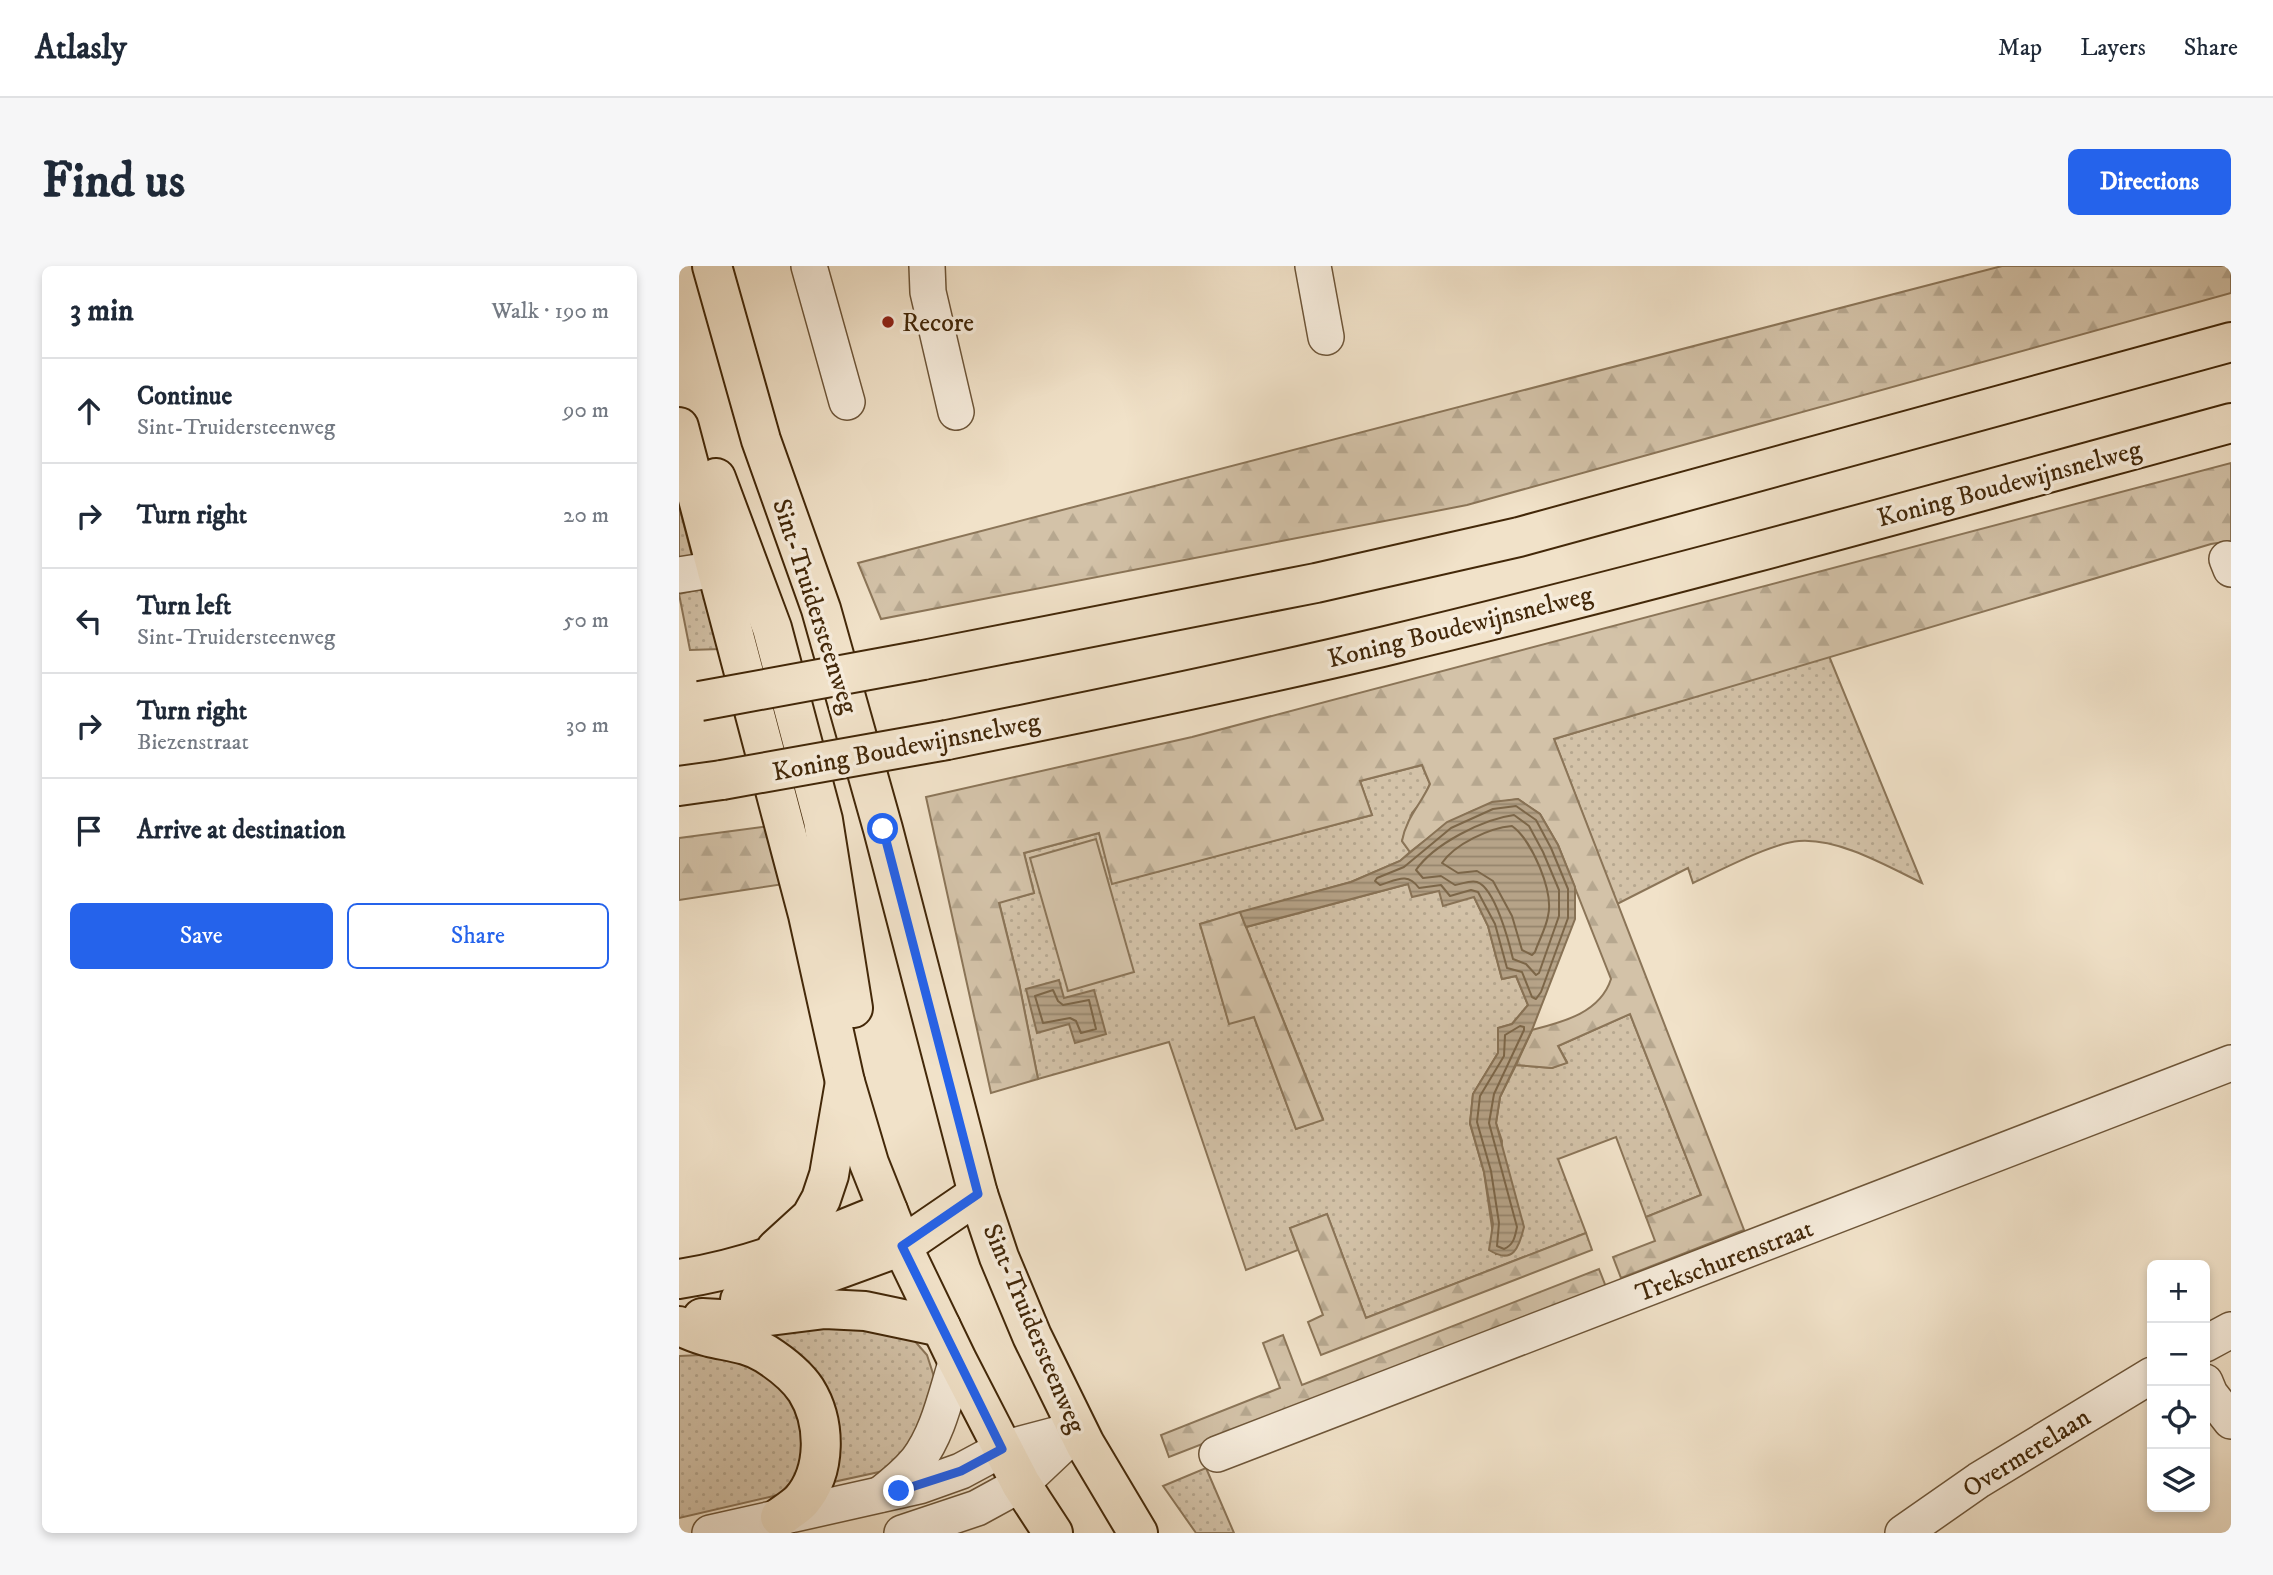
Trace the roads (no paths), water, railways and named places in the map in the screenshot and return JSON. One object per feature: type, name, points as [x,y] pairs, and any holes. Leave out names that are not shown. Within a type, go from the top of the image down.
[{"type":"main road","name":"Sint-Truidersteenweg","points":[[712,266],[761,440],[821,609],[887,842],[978,1194],[999,1257],[1024,1318],[1079,1429],[1118,1504],[1137,1533]]},
{"type":"main road","points":[[689,703],[1316,583],[1519,537],[2231,342]]},
{"type":"main road","name":"Sint-Truidersteenweg","points":[[679,402],[702,441],[772,628],[823,820],[865,1086],[858,1120]]},
{"type":"main road","name":"Koning Boudewijnsnelweg","points":[[679,786],[947,740],[1156,698],[1384,646],[1730,559],[2231,423]]},
{"type":"main road","name":"Sint-Truidersteenweg","points":[[679,427],[809,915],[845,1082],[869,1163],[902,1246],[949,1344],[1021,1484],[1053,1533]]},
{"type":"main road","points":[[760,1261],[789,1239],[811,1217],[821,1199],[829,1175],[845,1082]]},
{"type":"main road","points":[[679,1279],[760,1261],[888,1211],[978,1194]]},
{"type":"main road","points":[[679,1309],[747,1298],[785,1288],[902,1246],[978,1194]]},
{"type":"main road","points":[[679,1317],[737,1320],[825,1309],[865,1311],[949,1344]]},
{"type":"main road","points":[[679,1326],[708,1337],[747,1344],[781,1365],[806,1389],[818,1422],[820,1465],[801,1501],[780,1517]]},
{"type":"street","points":[[809,266],[847,402]]},
{"type":"street","points":[[927,266],[928,292],[956,412]]},
{"type":"street","points":[[1313,266],[1326,337]]},
{"type":"street","points":[[679,575],[717,569]]},
{"type":"street","name":"Trekschurenstraat","points":[[1217,1454],[2231,1063]]},
{"type":"street","points":[[2210,1341],[2231,1330]]},
{"type":"street","points":[[880,1496],[916,1462],[940,1417],[949,1344]]},
{"type":"street","name":"Overmerelaan","points":[[1903,1533],[1979,1480],[2147,1378]]},
{"type":"street","points":[[2207,1386],[2231,1421]]},
{"type":"street","points":[[710,1533],[919,1486],[961,1471],[1002,1449],[1079,1429]]},
{"type":"street","points":[[903,1533],[977,1508],[1021,1484],[1079,1429]]},
{"type":"water","points":[[1518,799],[1540,814],[1558,845],[1575,887],[1575,919],[1532,1030],[1500,1097],[1496,1123],[1524,1227],[1514,1252],[1504,1256],[1489,1250],[1493,1224],[1484,1172],[1470,1123],[1473,1094],[1498,1053],[1498,1028],[1512,1024],[1528,1005],[1516,976],[1502,979],[1488,926],[1474,897],[1443,906],[1439,891],[1412,897],[1408,884],[1246,927],[1240,912],[1351,882],[1400,861],[1447,822],[1492,802]]},
{"type":"water","points":[[1059,980],[1064,998],[1094,990],[1106,1034],[1075,1043],[1069,1024],[1037,1033],[1026,989]]},
{"type":"place","name":"Recore","points":[[888,322]]}]
